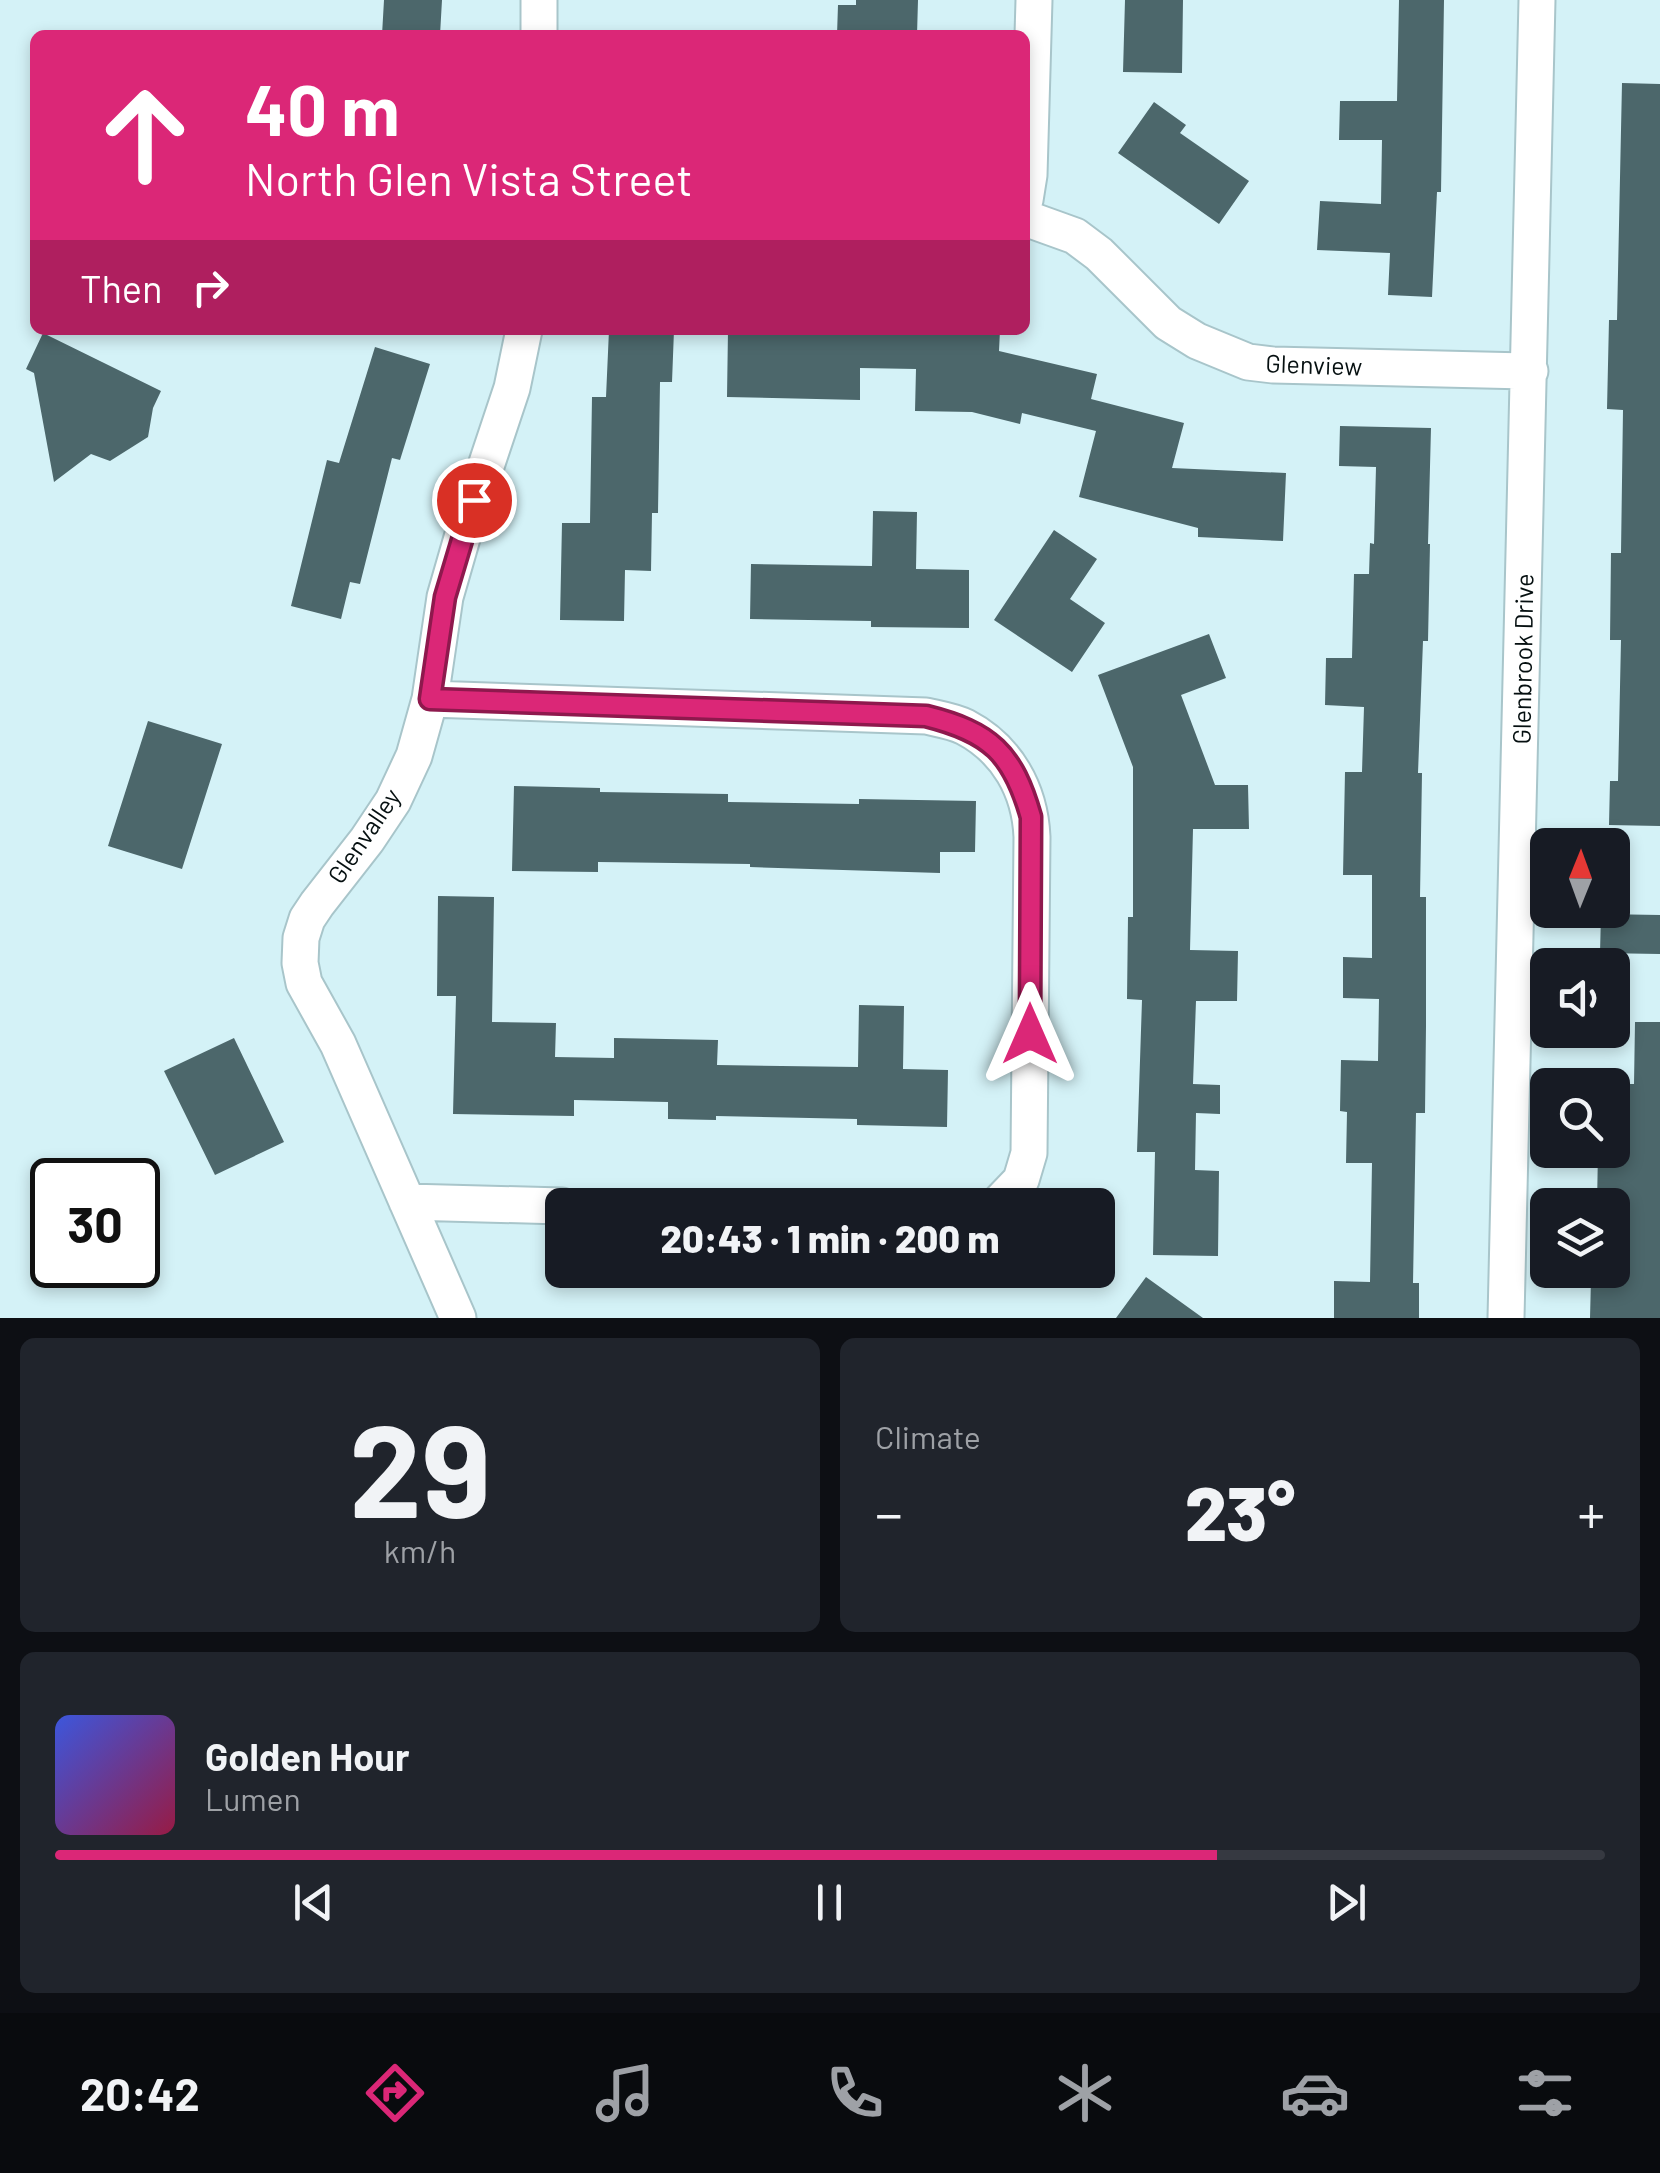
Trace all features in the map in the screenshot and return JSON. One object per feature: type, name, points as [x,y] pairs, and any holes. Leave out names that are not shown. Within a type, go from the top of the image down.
[{"type":"street","points":[[538,30],[539,0]]},
{"type":"street","points":[[1030,117],[1034,0]]},
{"type":"street","name":"Glenbrook Drive","points":[[1506,1318],[1537,0]]},
{"type":"street","name":"Glenview","points":[[1030,220],[1075,236],[1099,254],[1168,323],[1197,341],[1248,362],[1530,371]]},
{"type":"street","name":"Glenvalley","points":[[458,1318],[338,1044],[304,982],[301,938],[316,904],[367,840],[414,756],[430,699],[445,597],[512,388],[523,335]]},
{"type":"street","points":[[430,699],[926,716],[962,725],[990,742],[1004,756],[1026,797],[1031,817],[1029,1153],[1021,1180],[1013,1188]]},
{"type":"street","points":[[407,1202],[545,1206]]},
{"type":"building","points":[[384,0],[442,0],[440,30],[382,30]]},
{"type":"building","points":[[856,0],[918,0],[917,30],[837,30],[838,5],[856,5]]},
{"type":"building","points":[[1125,0],[1183,0],[1182,73],[1123,72]]},
{"type":"building","points":[[1399,0],[1444,0],[1441,192],[1437,192],[1432,297],[1388,295],[1390,253],[1317,250],[1320,201],[1381,204],[1382,140],[1339,140],[1340,101],[1397,101]]},
{"type":"building","points":[[1622,83],[1660,84],[1660,826],[1609,825],[1610,781],[1618,781],[1621,640],[1610,640],[1611,553],[1621,553],[1623,410],[1607,409],[1609,320],[1617,320]]},
{"type":"building","points":[[1154,102],[1186,125],[1180,133],[1249,181],[1219,224],[1118,153]]},
{"type":"building","points":[[42,335],[47,335],[161,391],[153,408],[148,437],[110,461],[91,454],[54,482],[34,373],[26,369]]},
{"type":"building","points":[[609,335],[674,335],[672,382],[660,382],[658,513],[652,513],[651,571],[625,570],[624,621],[560,620],[562,523],[590,523],[592,397],[606,397]]},
{"type":"building","points":[[728,335],[1000,335],[999,351],[1097,374],[1091,399],[1184,423],[1172,468],[1286,473],[1283,541],[1198,537],[1198,528],[1079,497],[1096,431],[1022,413],[1020,424],[972,412],[915,411],[916,369],[860,368],[860,400],[727,397]]},
{"type":"building","points":[[375,347],[430,364],[400,460],[392,458],[360,584],[350,582],[341,619],[291,606],[327,460],[339,463]]},
{"type":"building","points":[[1340,426],[1431,428],[1428,641],[1423,641],[1418,773],[1422,773],[1420,897],[1426,897],[1425,1113],[1416,1113],[1413,1283],[1419,1283],[1419,1318],[1334,1318],[1334,1281],[1370,1282],[1372,1163],[1346,1163],[1347,1112],[1340,1111],[1341,1060],[1378,1061],[1379,999],[1343,998],[1343,957],[1372,958],[1372,875],[1343,875],[1345,772],[1362,772],[1364,707],[1325,705],[1326,658],[1352,658],[1354,574],[1369,574],[1370,543],[1374,544],[1376,467],[1339,466]]},
{"type":"building","points":[[873,511],[917,512],[916,569],[969,570],[969,628],[871,627],[871,621],[750,619],[751,564],[872,566]]},
{"type":"building","points":[[1054,530],[1097,559],[1070,599],[1105,623],[1072,672],[994,620]]},
{"type":"building","points":[[1209,634],[1226,678],[1181,695],[1215,785],[1248,785],[1249,829],[1193,829],[1190,950],[1238,951],[1237,1001],[1196,1001],[1193,1084],[1220,1085],[1220,1114],[1196,1113],[1195,1170],[1219,1171],[1218,1256],[1153,1255],[1155,1152],[1137,1152],[1142,1000],[1127,999],[1128,917],[1133,917],[1133,767],[1098,675]]},
{"type":"building","points":[[148,721],[222,744],[182,869],[108,846]]},
{"type":"building","points":[[514,786],[728,794],[728,802],[976,801],[975,852],[940,852],[940,873],[598,862],[598,872],[512,871]]},
{"type":"building","points":[[438,896],[494,897],[492,1022],[556,1023],[555,1057],[614,1058],[614,1038],[718,1040],[717,1065],[858,1067],[859,1005],[904,1006],[903,1069],[948,1070],[947,1127],[857,1125],[857,1119],[668,1119],[668,1102],[574,1100],[574,1116],[453,1114],[456,996],[437,996]]},
{"type":"building","points":[[1630,914],[1660,915],[1660,954],[1600,948],[1601,928],[1630,928]]},
{"type":"building","points":[[1635,1022],[1660,1022],[1660,1318],[1590,1318],[1591,1288],[1630,1288],[1630,1188],[1597,1188],[1598,1168],[1630,1168],[1630,1084],[1634,1084]]},
{"type":"building","points":[[234,1038],[284,1142],[215,1175],[164,1071]]},
{"type":"building","points":[[1146,1277],[1203,1318],[1116,1318]]},
{"type":"route","points":[[474,500],[445,597],[430,699],[926,716],[962,725],[990,742],[1018,780],[1031,817],[1030,1034]]}]
